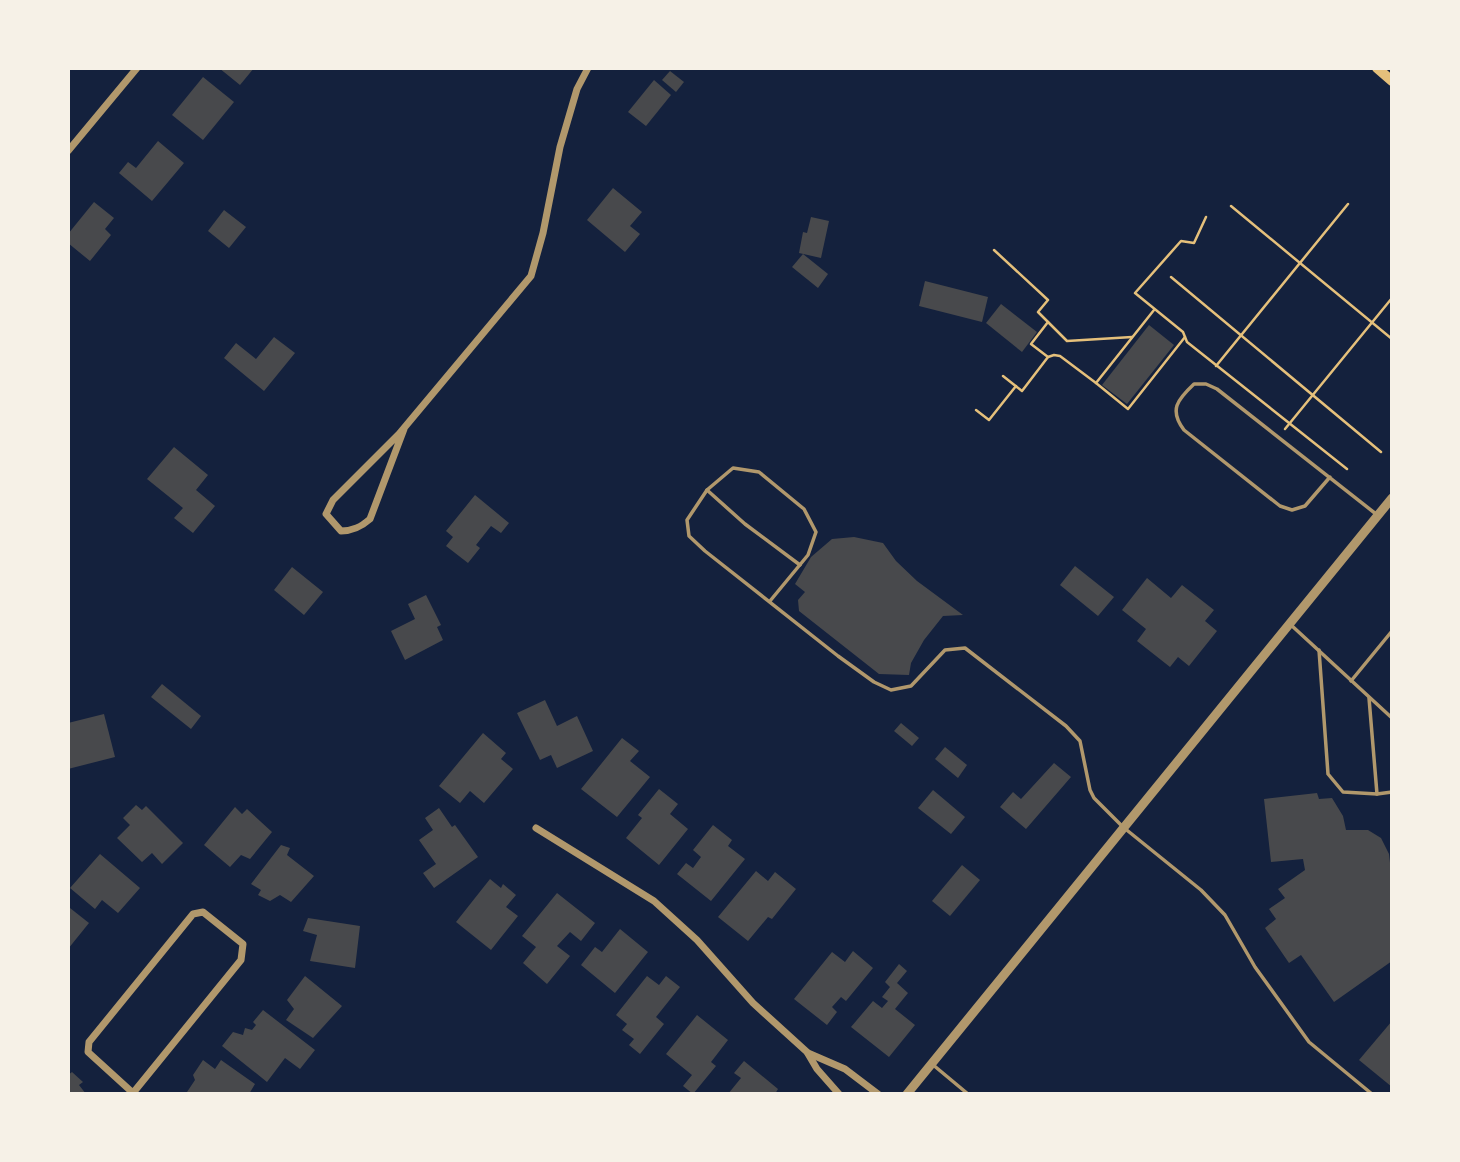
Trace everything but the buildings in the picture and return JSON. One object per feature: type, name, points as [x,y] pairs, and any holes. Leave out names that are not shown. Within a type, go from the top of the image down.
[{"type":"main road","points":[[1377,68],[1392,81]]},
{"type":"street","points":[[68,151],[137,68]]},
{"type":"street","points":[[404,429],[370,519],[361,527],[341,531],[326,514],[332,500],[404,429],[531,276],[543,233],[560,147],[577,89],[588,68]]},
{"type":"street","points":[[907,1094],[1392,498]]},
{"type":"street","points":[[536,828],[654,901],[697,940],[753,1003],[807,1052],[817,1069],[839,1094]]},
{"type":"street","points":[[203,912],[243,944],[241,960],[133,1093],[88,1052],[89,1042],[193,914],[203,912]]},
{"type":"street","points":[[807,1052],[845,1069],[878,1094]]},
{"type":"lane","points":[[1330,477],[1305,506],[1292,510],[1280,506],[1184,429],[1176,419],[1176,406],[1183,394],[1194,384],[1206,384],[1217,389],[1330,477],[1377,516]]},
{"type":"lane","points":[[770,601],[808,555],[816,532],[804,509],[759,472],[733,468],[707,490],[687,520],[689,537],[838,656],[874,682],[891,690],[911,686],[945,650],[965,648],[1066,726],[1080,741],[1094,798],[1123,827],[1201,890],[1225,915],[1255,967],[1309,1042],[1372,1094]]},
{"type":"lane","points":[[707,490],[745,524],[800,565]]},
{"type":"lane","points":[[1289,624],[1392,718]]},
{"type":"lane","points":[[1351,681],[1392,631]]},
{"type":"lane","points":[[1319,650],[1328,774],[1343,792],[1392,792]]},
{"type":"lane","points":[[1369,698],[1377,794]]},
{"type":"lane","points":[[931,1063],[968,1094]]},
{"type":"path","points":[[1216,366],[1348,204]]},
{"type":"path","points":[[1231,206],[1392,339]]},
{"type":"path","points":[[1206,217],[1194,243],[1181,241],[1135,293],[1183,332],[1187,342],[1347,469]]},
{"type":"path","points":[[994,250],[1048,300],[1038,312],[1067,341],[1132,337]]},
{"type":"path","points":[[1171,277],[1381,452]]},
{"type":"path","points":[[1279,437],[1392,298]]},
{"type":"path","points":[[1096,383],[1155,309]]},
{"type":"path","points":[[1048,322],[1031,344],[1048,357]]},
{"type":"path","points":[[1003,376],[1022,391],[1048,357],[1060,356],[1128,409],[1185,337]]},
{"type":"path","points":[[976,410],[989,420],[1016,386]]}]
